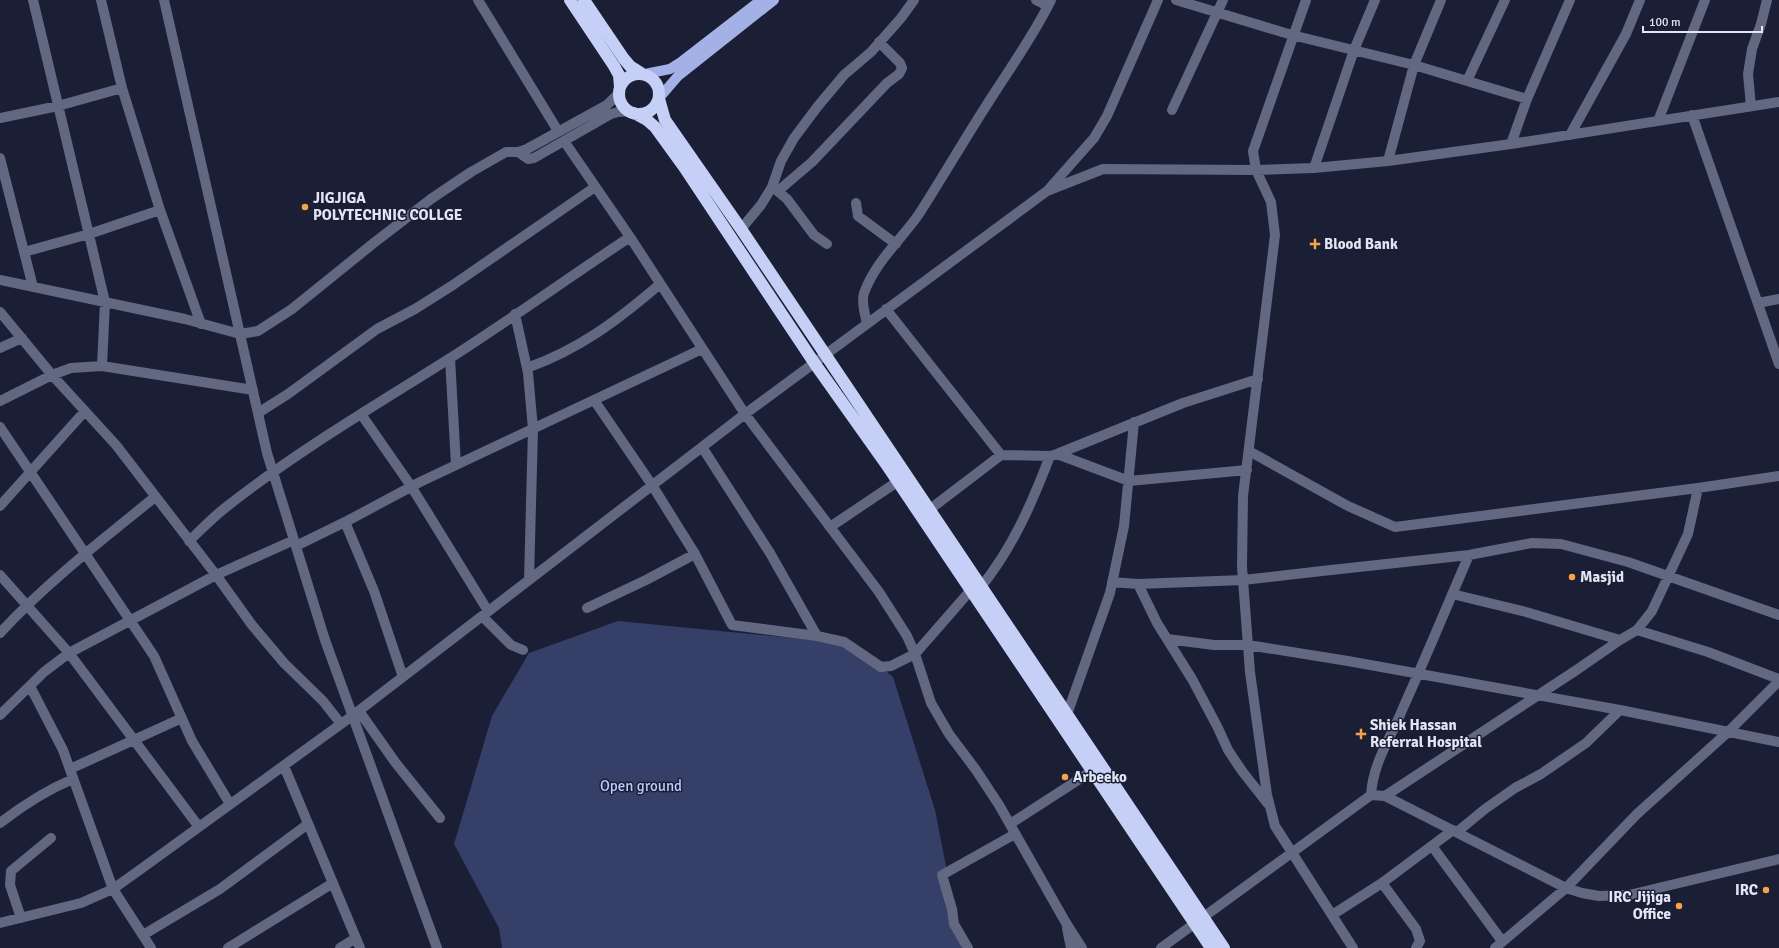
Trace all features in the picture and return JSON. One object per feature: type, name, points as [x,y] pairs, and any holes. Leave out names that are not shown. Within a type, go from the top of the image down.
[{"type":"highway","points":[[570,0],[619,75],[623,105],[647,120],[655,128],[815,364],[898,482],[1068,715],[1199,920],[1211,948]]},
{"type":"highway","points":[[584,0],[630,66],[653,78],[657,83],[659,98],[665,120],[741,229],[930,510],[976,589],[1062,727],[1199,920],[1224,948]]},
{"type":"highway","points":[[620,90],[628,77],[643,74]]},
{"type":"highway","points":[[632,112],[648,112],[654,109],[659,98]]},
{"type":"main road","points":[[643,74],[670,69],[761,2],[774,0]]},
{"type":"main road","points":[[659,98],[678,76],[761,2]]},
{"type":"street","points":[[33,0],[105,302],[102,366]]},
{"type":"street","points":[[101,0],[122,88],[160,210],[201,324]]},
{"type":"street","points":[[164,0],[273,473],[325,640],[356,713],[437,948]]},
{"type":"street","points":[[478,0],[558,131]]},
{"type":"street","points":[[775,189],[782,161],[794,138],[844,75],[902,18],[914,0]]},
{"type":"street","points":[[867,323],[864,295],[871,277],[911,226],[944,176],[1050,3],[1036,0]]},
{"type":"street","points":[[0,923],[81,903],[113,889],[356,713],[745,414],[815,364],[867,323],[1046,191],[1094,138],[1107,116],[1158,0]]},
{"type":"street","points":[[1176,0],[1292,35],[1414,65],[1527,99]]},
{"type":"street","points":[[1172,110],[1223,0]]},
{"type":"street","points":[[1306,0],[1292,35],[1253,152],[1256,170],[1271,202],[1275,235],[1243,496],[1243,580],[1248,645],[1258,734],[1270,806],[1275,826],[1353,948]]},
{"type":"street","points":[[1314,168],[1354,50],[1375,0]]},
{"type":"street","points":[[1388,160],[1414,65],[1441,0]]},
{"type":"street","points":[[1467,81],[1504,0]]},
{"type":"street","points":[[1511,144],[1527,99],[1570,0]]},
{"type":"street","points":[[1570,135],[1626,34],[1640,0]]},
{"type":"street","points":[[1658,121],[1705,0]]},
{"type":"street","points":[[1751,106],[1748,74],[1752,49],[1761,24],[1767,0]]},
{"type":"street","points":[[741,229],[775,189],[812,162],[887,83],[899,74],[902,68],[900,63],[879,42]]},
{"type":"street","points":[[0,118],[58,106],[122,88]]},
{"type":"street","points":[[0,280],[105,302],[240,334],[258,331],[292,309],[431,199],[471,172],[506,152],[518,152],[527,149],[607,105],[620,90]]},
{"type":"street","points":[[1046,191],[1103,169],[1256,170],[1314,168],[1511,144],[1779,102]]},
{"type":"street","points":[[518,152],[528,159],[564,142],[611,114],[618,112],[632,112]]},
{"type":"street","points":[[1692,115],[1779,364]]},
{"type":"street","points":[[564,142],[630,237],[745,414],[878,592],[907,636],[915,654],[931,703],[949,734],[976,770],[999,805],[1082,948]]},
{"type":"street","points":[[0,158],[33,287]]},
{"type":"street","points":[[258,412],[288,394],[376,329],[415,309],[453,285],[595,187]]},
{"type":"street","points":[[775,189],[787,199],[814,235],[827,244]]},
{"type":"street","points":[[856,203],[858,216],[866,224],[896,244]]},
{"type":"street","points":[[24,252],[88,234],[160,210]]},
{"type":"street","points":[[189,541],[224,509],[273,473],[361,414],[450,358],[630,237]]},
{"type":"street","points":[[527,368],[553,359],[578,346],[626,313],[660,284]]},
{"type":"street","points":[[1758,303],[1779,299]]},
{"type":"street","points":[[886,309],[1001,456]]},
{"type":"street","points":[[0,312],[52,375],[116,445],[252,625],[284,663],[323,701],[341,724]]},
{"type":"street","points":[[515,314],[527,368],[533,429],[528,580]]},
{"type":"street","points":[[0,348],[22,338]]},
{"type":"street","points":[[0,715],[56,662],[69,653],[130,620],[216,576],[345,522],[411,486],[702,349]]},
{"type":"street","points":[[450,358],[456,465]]},
{"type":"street","points":[[0,401],[52,375],[71,368],[102,366],[253,390]]},
{"type":"street","points":[[594,400],[652,486],[694,554],[732,625],[817,636],[844,642],[881,667],[891,666],[915,654],[997,567],[1014,539],[1032,503],[1053,455],[1183,403],[1258,379]]},
{"type":"street","points":[[0,506],[85,411]]},
{"type":"street","points":[[361,414],[411,486],[485,614],[512,645],[522,650]]},
{"type":"street","points":[[1062,727],[1068,715],[1110,593],[1124,526],[1134,422]]},
{"type":"street","points":[[0,427],[30,474],[86,554],[154,656],[192,741],[230,804]]},
{"type":"street","points":[[702,448],[770,553],[817,636]]},
{"type":"street","points":[[1249,451],[1348,506],[1395,527],[1698,488],[1779,476]]},
{"type":"street","points":[[930,510],[1001,456],[1053,455],[1129,481],[1247,470]]},
{"type":"street","points":[[830,527],[898,482]]},
{"type":"street","points":[[1385,796],[1637,630],[1652,612],[1688,534],[1698,488]]},
{"type":"street","points":[[0,633],[27,606],[86,554],[155,497]]},
{"type":"street","points":[[345,522],[374,591],[403,677]]},
{"type":"street","points":[[1112,582],[1138,584],[1243,580],[1469,555],[1532,542],[1561,544],[1628,562],[1779,615]]},
{"type":"street","points":[[587,608],[646,580],[694,554]]},
{"type":"street","points":[[1371,796],[1372,779],[1378,761],[1397,723],[1469,555]]},
{"type":"street","points":[[0,575],[69,653],[199,827]]},
{"type":"street","points":[[1138,584],[1157,623],[1192,679],[1228,750],[1242,771],[1270,806]]},
{"type":"street","points":[[1452,594],[1526,612],[1620,640]]},
{"type":"street","points":[[1432,846],[1498,946],[1566,888],[1637,814],[1728,732],[1779,680],[1708,652],[1637,630]]},
{"type":"street","points":[[1167,639],[1214,645],[1248,645],[1419,673],[1620,710],[1779,742]]},
{"type":"street","points":[[30,686],[63,750],[113,889],[151,948]]},
{"type":"street","points":[[1332,915],[1382,883],[1515,788],[1541,774],[1586,743],[1620,710]]},
{"type":"street","points":[[356,713],[440,818]]},
{"type":"street","points":[[0,823],[58,785],[72,774],[134,740],[182,718]]},
{"type":"street","points":[[284,766],[360,948]]},
{"type":"street","points":[[1010,824],[1092,771]]},
{"type":"street","points":[[1161,948],[1371,796],[1385,796],[1566,888],[1599,896],[1630,895],[1779,859]]},
{"type":"street","points":[[143,935],[220,890],[308,824]]},
{"type":"street","points":[[968,948],[954,924],[952,909],[942,876],[1015,834]]},
{"type":"street","points":[[21,918],[10,885],[11,871],[51,838]]},
{"type":"street","points":[[228,948],[333,883]]},
{"type":"street","points":[[1382,883],[1416,929],[1420,941],[1416,948]]},
{"type":"street","points":[[1066,922],[1071,948]]},
{"type":"street","points":[[340,948],[356,938]]},
{"type":"green space","name":"Open ground","points":[[618,621],[853,644],[893,677],[935,810],[962,948],[502,948],[499,928],[454,844],[492,716],[529,653]]},
{"type":"place","name":"JIGJIGA POLYTECHNIC COLLGE","points":[[305,207]]},
{"type":"place","name":"Blood Bank","points":[[1315,244]]},
{"type":"place","name":"Masjid","points":[[1572,577]]},
{"type":"place","name":"Shiek Hassan Referral Hospital","points":[[1361,734]]},
{"type":"place","name":"Arbeeko","points":[[1065,777]]},
{"type":"place","name":"IRC","points":[[1766,890]]},
{"type":"place","name":"IRC Jijiga Office","points":[[1679,906]]}]
